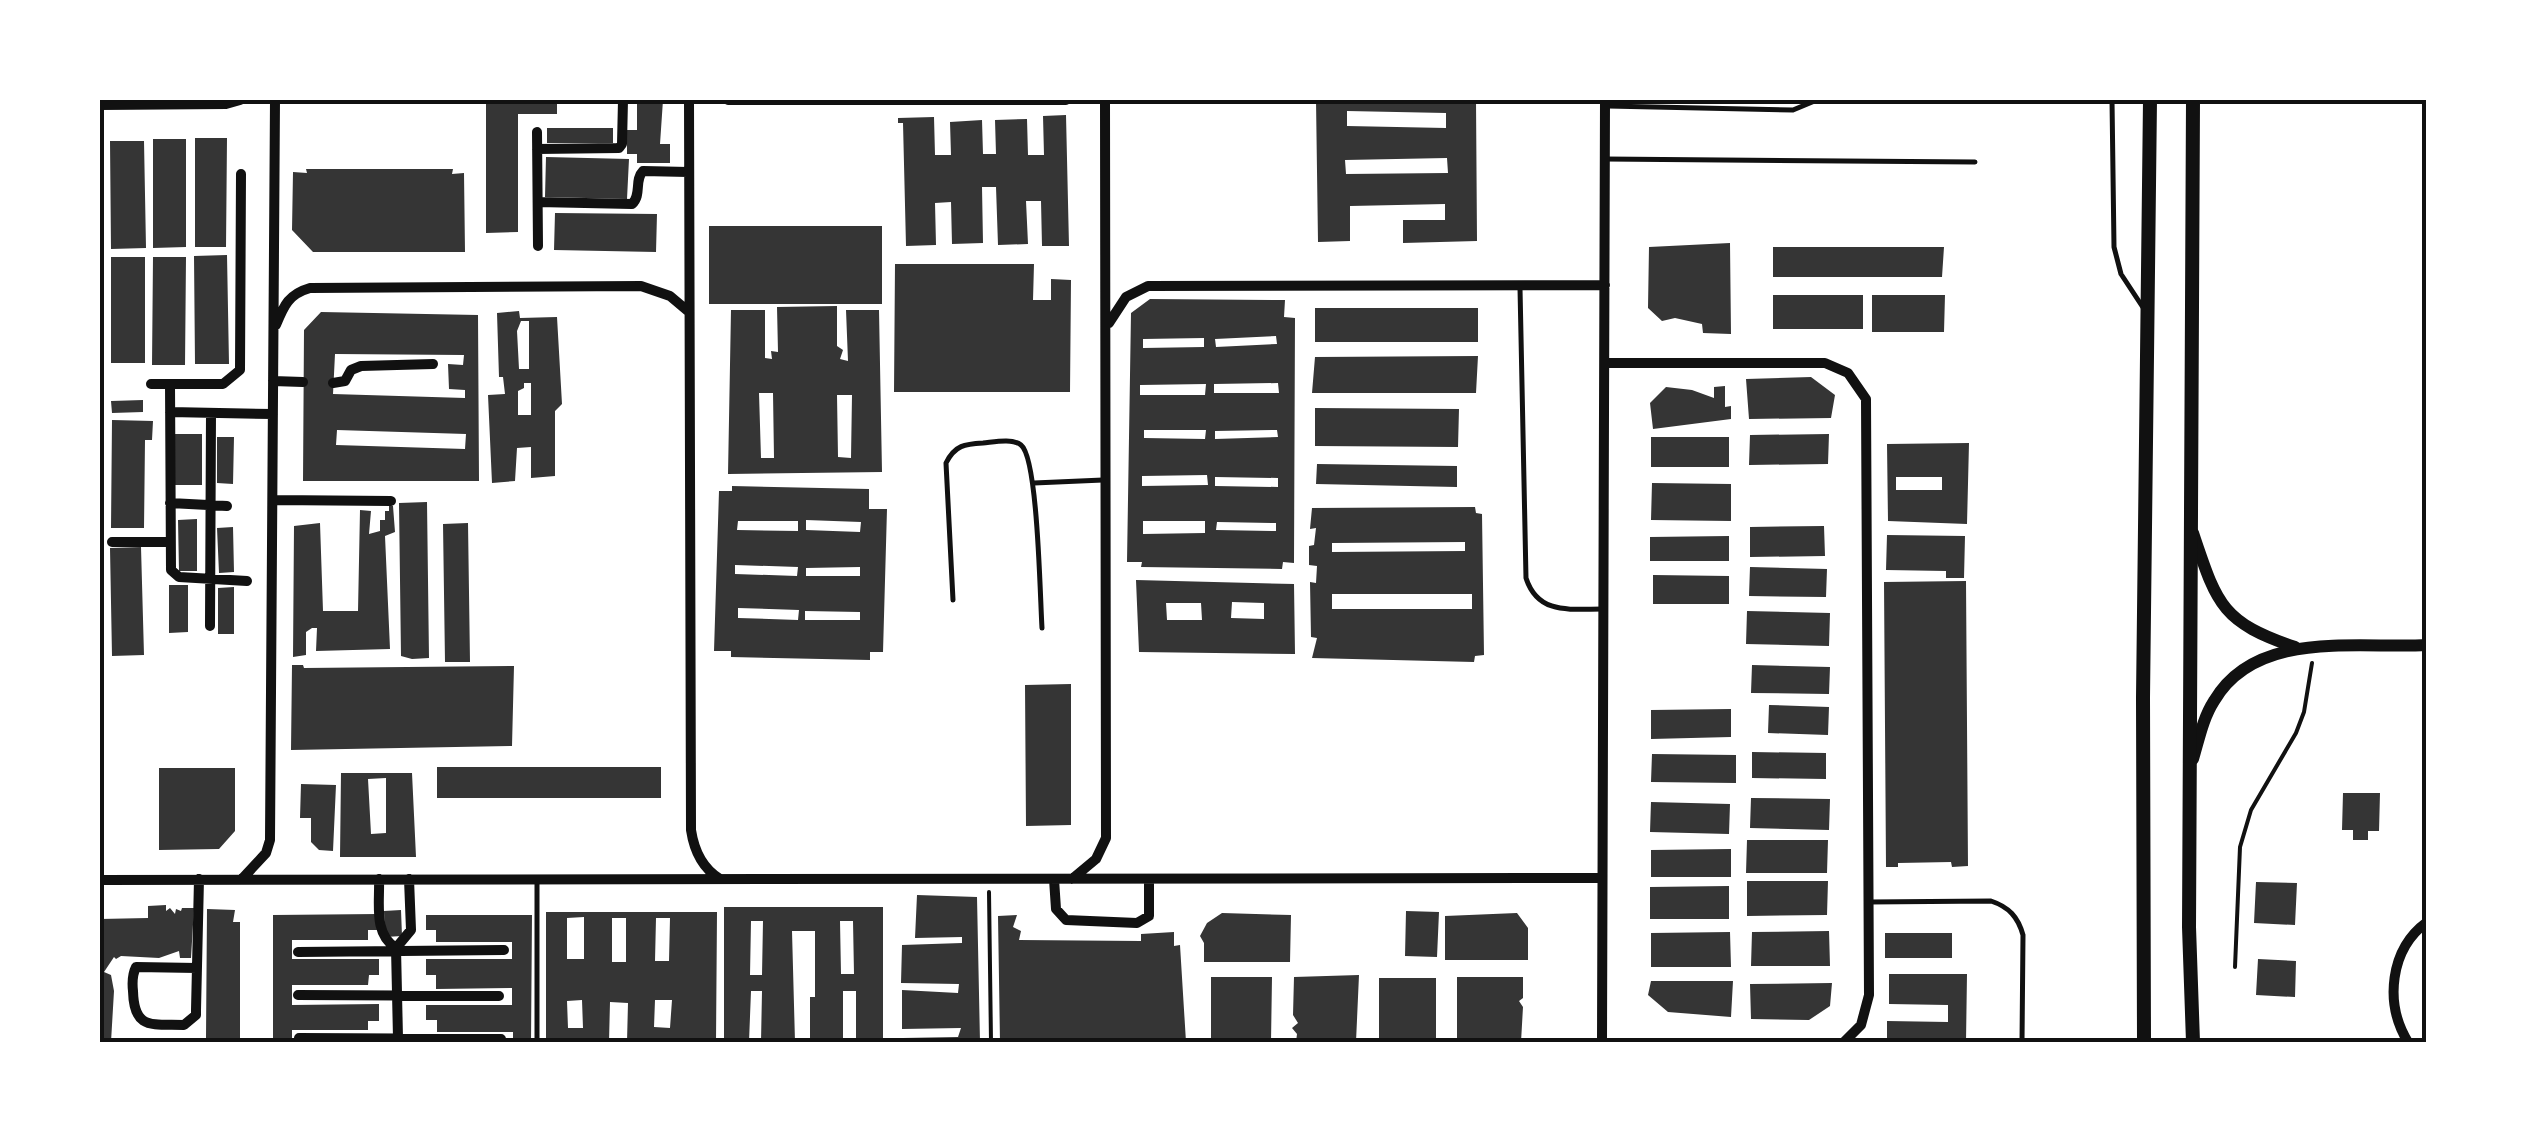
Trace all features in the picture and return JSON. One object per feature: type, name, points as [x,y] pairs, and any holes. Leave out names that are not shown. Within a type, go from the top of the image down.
[{"type":"main road","points":[[2144,1042],[2143,698],[2150,100]]},
{"type":"main road","points":[[2193,100],[2188,927],[2193,1042]]},
{"type":"street","points":[[100,105],[226,104],[240,100]]},
{"type":"street","points":[[242,879],[266,853],[270,840],[275,100]]},
{"type":"street","points":[[538,149],[619,148],[623,100]]},
{"type":"street","points":[[688,100],[691,830],[698,856],[721,880]]},
{"type":"street","points":[[728,100],[1066,100]]},
{"type":"street","points":[[1072,879],[1096,860],[1106,838],[1106,100]]},
{"type":"street","points":[[1602,1042],[1604,103]]},
{"type":"street","points":[[537,132],[538,246]]},
{"type":"street","points":[[538,202],[632,204],[638,197],[638,178],[643,171],[688,172]]},
{"type":"street","points":[[151,384],[223,384],[240,370],[241,174]]},
{"type":"street","points":[[1106,334],[1122,302],[1148,286],[1606,285]]},
{"type":"street","points":[[274,330],[285,302],[310,288],[641,286],[670,296],[690,312]]},
{"type":"street","points":[[1605,363],[1826,363],[1848,373],[1862,390],[1868,409],[1868,1006],[1861,1025],[1844,1042]]},
{"type":"street","points":[[333,384],[345,381],[351,370],[361,366],[434,364]]},
{"type":"street","points":[[273,381],[304,382]]},
{"type":"street","points":[[170,384],[170,566],[174,574],[247,581]]},
{"type":"street","points":[[170,412],[273,414]]},
{"type":"street","points":[[210,626],[211,413]]},
{"type":"street","points":[[273,500],[391,500]]},
{"type":"street","points":[[170,503],[227,506]]},
{"type":"street","points":[[2192,529],[2209,581],[2225,610],[2257,634],[2298,648]]},
{"type":"street","points":[[112,542],[170,542]]},
{"type":"street","points":[[2189,771],[2206,717],[2221,690],[2260,659],[2298,648],[2427,645]]},
{"type":"street","points":[[100,880],[1602,878]]},
{"type":"street","points":[[197,968],[136,967],[132,976],[133,1008],[138,1018],[148,1024],[184,1025],[193,1020],[196,1010],[197,968],[199,879]]},
{"type":"street","points":[[379,879],[381,932],[396,950]]},
{"type":"street","points":[[398,1038],[396,950],[411,930],[409,879]]},
{"type":"street","points":[[1054,879],[1056,909],[1066,920],[1136,924],[1149,916],[1149,879]]},
{"type":"street","points":[[2408,1042],[2396,1008],[2396,960],[2408,938],[2427,922]]},
{"type":"street","points":[[298,952],[504,950]]},
{"type":"street","points":[[298,995],[499,996]]},
{"type":"street","points":[[298,1038],[501,1039]]},
{"type":"lane","points":[[1180,100],[1192,101]]},
{"type":"lane","points":[[1722,108],[1726,100]]},
{"type":"lane","points":[[1775,109],[1778,100]]},
{"type":"lane","points":[[1604,103],[1775,109],[1803,108],[1817,100]]},
{"type":"lane","points":[[2112,100],[2114,248],[2128,288],[2149,315]]},
{"type":"lane","points":[[1605,159],[1975,162]]},
{"type":"lane","points":[[1520,285],[1526,578],[1530,591],[1553,609],[1604,609]]},
{"type":"lane","points":[[954,600],[946,463],[963,444],[1016,441],[1030,458],[1042,628]]},
{"type":"lane","points":[[1033,482],[1106,480]]},
{"type":"lane","points":[[537,879],[537,1042]]},
{"type":"lane","points":[[1869,902],[1991,901],[2007,908],[2023,935],[2022,1042]]},
{"type":"path","points":[[2235,967],[2240,847],[2251,810],[2286,753],[2304,712],[2315,648]]},
{"type":"path","points":[[988,879],[990,1042]]},
{"type":"building","points":[[486,100],[557,100],[557,114],[518,114],[518,232],[486,233]]},
{"type":"building","points":[[637,100],[663,100],[660,144],[670,144],[670,163],[637,163],[637,154],[627,154],[627,130],[637,130]]},
{"type":"building","points":[[1316,100],[1476,100],[1477,241],[1403,243],[1403,220],[1445,220],[1445,204],[1350,206],[1350,241],[1318,242]],"holes":[[[1347,111],[1446,113],[1446,128],[1347,126]],[[1447,158],[1448,173],[1346,174],[1345,160]]]},
{"type":"building","points":[[1066,115],[1069,246],[1042,246],[1041,201],[1026,201],[1028,244],[998,245],[996,187],[982,187],[983,243],[952,244],[951,202],[935,203],[936,245],[906,246],[903,123],[898,123],[898,118],[934,117],[935,155],[951,155],[950,122],[982,120],[983,154],[996,154],[995,120],[1027,119],[1028,155],[1044,155],[1043,116]]},
{"type":"building","points":[[547,128],[613,128],[613,143],[547,143]]},
{"type":"building","points":[[195,138],[227,138],[226,247],[195,247]]},
{"type":"building","points":[[153,139],[186,139],[186,247],[153,248]]},
{"type":"building","points":[[110,141],[144,141],[146,248],[111,249]]},
{"type":"building","points":[[546,157],[629,159],[627,199],[545,197]]},
{"type":"building","points":[[306,169],[453,169],[452,174],[464,173],[465,252],[313,252],[292,230],[293,172],[307,173]]},
{"type":"building","points":[[555,213],[657,214],[656,252],[554,250]]},
{"type":"building","points":[[709,226],[882,226],[882,304],[709,304]]},
{"type":"building","points":[[1730,243],[1731,334],[1703,333],[1702,324],[1675,318],[1662,321],[1648,308],[1649,247]]},
{"type":"building","points":[[1773,247],[1944,247],[1942,277],[1773,277]]},
{"type":"building","points":[[227,255],[229,364],[195,364],[194,256]]},
{"type":"building","points":[[111,257],[145,257],[145,363],[111,363]]},
{"type":"building","points":[[153,257],[186,257],[185,365],[152,365]]},
{"type":"building","points":[[895,264],[1034,264],[1033,300],[1051,300],[1051,279],[1071,280],[1070,392],[894,392]]},
{"type":"building","points":[[1773,295],[1863,295],[1863,329],[1773,329]]},
{"type":"building","points":[[1872,295],[1945,295],[1944,332],[1872,332]]},
{"type":"building","points":[[1150,299],[1285,300],[1284,317],[1295,318],[1294,563],[1283,562],[1282,569],[1141,567],[1142,562],[1127,562],[1131,313]],"holes":[[[1276,336],[1277,344],[1216,347],[1215,339]],[[1204,338],[1204,347],[1143,348],[1143,339]],[[1278,383],[1279,393],[1214,393],[1214,384]],[[1206,384],[1205,395],[1140,395],[1140,385]],[[1144,430],[1206,430],[1205,439],[1144,438]],[[1277,430],[1278,437],[1215,439],[1215,431]],[[1207,475],[1208,485],[1142,486],[1142,476]],[[1215,477],[1278,478],[1278,487],[1215,486]],[[1143,521],[1205,521],[1205,533],[1143,534]],[[1217,522],[1276,523],[1276,531],[1216,530]]]},
{"type":"building","points":[[837,306],[837,346],[843,350],[840,359],[848,361],[846,310],[879,310],[882,472],[728,474],[731,310],[765,310],[765,358],[772,359],[771,351],[778,352],[777,307]],"holes":[[[759,393],[773,393],[774,458],[761,458]],[[837,395],[852,395],[851,458],[838,457]]]},
{"type":"building","points":[[1315,308],[1478,308],[1478,342],[1315,342]]},
{"type":"building","points":[[519,311],[520,318],[557,317],[562,404],[555,411],[555,476],[531,478],[531,447],[517,448],[515,481],[492,483],[488,395],[505,394],[503,377],[499,377],[497,313]],"holes":[[[521,321],[529,321],[529,369],[519,369],[517,331]],[[524,383],[531,383],[531,415],[518,415],[518,391]]]},
{"type":"building","points":[[321,312],[478,315],[479,481],[303,481],[304,330]],"holes":[[[335,354],[464,355],[463,365],[448,364],[449,389],[465,390],[465,398],[333,394]],[[337,430],[466,434],[465,449],[336,445]]]},
{"type":"building","points":[[1478,356],[1476,393],[1312,393],[1315,357]]},
{"type":"building","points":[[1811,377],[1835,395],[1831,418],[1749,419],[1746,379]]},
{"type":"building","points":[[1725,386],[1725,407],[1731,406],[1731,419],[1653,429],[1650,403],[1666,387],[1714,398],[1714,387]]},
{"type":"building","points":[[143,400],[143,412],[112,413],[111,401]]},
{"type":"building","points":[[1315,408],[1459,409],[1458,447],[1315,446]]},
{"type":"building","points":[[112,420],[153,421],[152,440],[145,440],[144,528],[111,528]]},
{"type":"building","points":[[175,434],[202,434],[202,485],[175,485]]},
{"type":"building","points":[[1829,434],[1828,464],[1749,465],[1750,435]]},
{"type":"building","points":[[217,437],[234,437],[233,484],[217,483]]},
{"type":"building","points":[[1651,437],[1729,437],[1729,467],[1651,467]]},
{"type":"building","points":[[1969,443],[1967,524],[1888,521],[1887,444]],"holes":[[[1896,477],[1942,477],[1942,490],[1896,490]]]},
{"type":"building","points":[[1317,464],[1457,466],[1457,487],[1316,484]]},
{"type":"building","points":[[1652,483],[1731,484],[1731,521],[1651,520]]},
{"type":"building","points":[[732,486],[869,489],[869,509],[887,509],[883,652],[870,652],[870,660],[731,657],[731,651],[714,651],[719,491],[732,491]],"holes":[[[806,520],[861,522],[860,532],[806,530]],[[738,521],[798,521],[798,531],[737,530]],[[735,565],[798,567],[797,576],[735,574]],[[860,567],[860,576],[806,576],[806,568]],[[738,608],[799,610],[798,620],[738,618]],[[805,611],[860,612],[860,620],[805,620]]]},
{"type":"building","points":[[427,502],[429,658],[412,659],[401,656],[399,503]]},
{"type":"building","points":[[389,505],[393,506],[395,532],[385,536],[390,649],[316,651],[317,628],[312,628],[306,632],[306,655],[293,657],[294,526],[320,523],[323,611],[358,611],[360,510],[371,511],[369,534],[380,531],[380,520],[385,520]]},
{"type":"building","points":[[1475,507],[1476,513],[1482,514],[1484,655],[1475,656],[1474,662],[1312,658],[1317,638],[1311,637],[1310,582],[1316,583],[1317,566],[1309,565],[1309,546],[1314,545],[1316,528],[1310,529],[1312,508]],"holes":[[[1465,542],[1465,551],[1332,552],[1332,543]],[[1332,594],[1472,594],[1472,609],[1332,609]]]},
{"type":"building","points":[[197,519],[197,571],[179,571],[178,520]]},
{"type":"building","points":[[468,523],[470,662],[445,662],[443,524]]},
{"type":"building","points":[[1824,526],[1825,556],[1750,557],[1750,527]]},
{"type":"building","points":[[233,527],[234,572],[219,573],[217,528]]},
{"type":"building","points":[[1887,535],[1965,536],[1964,578],[1946,578],[1946,571],[1886,570]]},
{"type":"building","points":[[1729,536],[1729,561],[1650,561],[1650,537]]},
{"type":"building","points":[[141,547],[144,655],[112,656],[110,548]]},
{"type":"building","points":[[1750,567],[1827,569],[1826,597],[1749,596]]},
{"type":"building","points":[[1653,575],[1729,576],[1729,604],[1653,604]]},
{"type":"building","points":[[1136,580],[1294,584],[1295,654],[1139,652]],"holes":[[[1232,602],[1264,603],[1264,619],[1231,618]],[[1166,603],[1201,603],[1202,620],[1167,620]]]},
{"type":"building","points":[[1966,581],[1968,866],[1952,867],[1951,862],[1898,863],[1898,867],[1886,867],[1884,582]]},
{"type":"building","points":[[169,585],[188,585],[188,632],[169,633]]},
{"type":"building","points":[[234,587],[234,634],[218,634],[218,588]]},
{"type":"building","points":[[1747,611],[1830,613],[1829,646],[1746,644]]},
{"type":"building","points":[[292,665],[514,666],[512,746],[291,750]]},
{"type":"building","points":[[1752,665],[1830,667],[1829,694],[1751,693]]},
{"type":"building","points":[[1071,684],[1071,825],[1026,826],[1025,685]]},
{"type":"building","points":[[1769,705],[1829,707],[1828,735],[1768,733]]},
{"type":"building","points":[[1731,709],[1731,737],[1651,739],[1651,710]]},
{"type":"building","points":[[1752,752],[1826,753],[1826,779],[1752,778]]},
{"type":"building","points":[[1652,754],[1736,755],[1736,783],[1651,782]]},
{"type":"building","points":[[437,767],[661,767],[661,798],[437,798]]},
{"type":"building","points":[[159,768],[235,768],[235,831],[219,849],[159,850]]},
{"type":"building","points":[[341,773],[412,773],[416,857],[340,857]],"holes":[[[386,778],[386,833],[371,834],[368,779]]]},
{"type":"building","points":[[301,784],[336,785],[333,851],[319,850],[311,842],[311,818],[300,818]]},
{"type":"building","points":[[2343,793],[2380,793],[2379,831],[2368,831],[2368,840],[2353,840],[2353,830],[2342,830]]},
{"type":"building","points":[[1751,798],[1830,799],[1829,830],[1750,828]]},
{"type":"building","points":[[1651,802],[1730,804],[1729,834],[1650,832]]},
{"type":"building","points":[[1747,840],[1828,840],[1827,873],[1746,873]]},
{"type":"building","points":[[1731,849],[1731,877],[1651,877],[1651,850]]},
{"type":"building","points":[[1747,881],[1828,881],[1827,915],[1747,916]]},
{"type":"building","points":[[2256,882],[2297,883],[2295,925],[2254,923]]},
{"type":"building","points":[[1729,886],[1729,919],[1650,919],[1650,887]]},
{"type":"building","points":[[917,895],[977,897],[980,1042],[903,1042],[903,1038],[958,1037],[961,1028],[902,1029],[902,990],[958,993],[959,984],[901,983],[902,945],[962,943],[962,937],[915,938]]},
{"type":"building","points":[[166,905],[166,911],[170,908],[175,914],[176,909],[194,908],[191,958],[180,958],[179,951],[159,958],[114,957],[104,972],[111,975],[114,991],[111,1042],[100,1042],[100,919],[148,918],[148,906]]},
{"type":"building","points":[[724,907],[883,907],[883,1042],[856,1042],[856,991],[843,991],[843,1042],[810,1042],[815,931],[792,931],[795,1042],[761,1042],[762,991],[751,991],[749,1042],[724,1042]],"holes":[[[751,921],[763,921],[762,975],[750,975]],[[840,921],[853,921],[854,974],[841,974]]]},
{"type":"building","points":[[207,909],[235,910],[233,922],[240,922],[240,1042],[135,1042],[206,1038]]},
{"type":"building","points":[[401,910],[402,936],[385,937],[384,911]]},
{"type":"building","points":[[1406,911],[1439,912],[1437,957],[1405,956]]},
{"type":"building","points":[[546,912],[717,912],[716,1042],[627,1042],[628,1003],[610,1002],[609,1042],[546,1042]],"holes":[[[584,917],[584,959],[567,959],[567,918]],[[612,918],[626,918],[626,962],[612,962]],[[656,918],[670,918],[669,961],[655,961]],[[582,1000],[583,1028],[568,1028],[567,1001]],[[655,1000],[672,1000],[670,1028],[654,1027]]]},
{"type":"building","points":[[1222,913],[1291,915],[1290,962],[1204,962],[1200,936],[1207,923]]},
{"type":"building","points":[[1517,913],[1528,928],[1528,960],[1445,960],[1445,916]]},
{"type":"building","points":[[378,914],[378,930],[368,930],[368,940],[292,940],[292,959],[379,959],[379,975],[369,975],[368,985],[292,985],[292,1005],[379,1004],[379,1021],[368,1021],[368,1030],[292,1030],[292,1042],[273,1042],[273,915]]},
{"type":"building","points":[[426,915],[532,915],[531,1042],[513,1042],[513,1032],[437,1032],[437,1020],[426,1020],[426,1005],[512,1005],[512,988],[436,989],[436,975],[426,975],[426,959],[512,959],[512,942],[436,942],[436,930],[426,930]]},
{"type":"building","points":[[1017,915],[1013,927],[1021,931],[1019,940],[1141,941],[1141,934],[1174,932],[1174,946],[1180,945],[1186,1042],[1000,1042],[998,916]]},
{"type":"building","points":[[1829,931],[1830,966],[1751,966],[1752,932]]},
{"type":"building","points":[[1730,932],[1731,967],[1651,967],[1651,933]]},
{"type":"building","points":[[1885,933],[1952,933],[1952,958],[1885,958]]},
{"type":"building","points":[[2258,959],[2296,961],[2295,997],[2256,995]]},
{"type":"building","points":[[1889,974],[1967,974],[1966,1042],[1887,1042],[1887,1021],[1948,1022],[1948,1005],[1889,1004]]},
{"type":"building","points":[[1359,975],[1356,1042],[1296,1042],[1297,1034],[1292,1028],[1298,1023],[1293,1015],[1294,977]]},
{"type":"building","points":[[1211,977],[1272,977],[1271,1042],[1211,1042]]},
{"type":"building","points":[[1457,977],[1523,977],[1523,998],[1519,1001],[1523,1007],[1521,1042],[1457,1042]]},
{"type":"building","points":[[1379,978],[1436,978],[1436,1042],[1379,1042]]},
{"type":"building","points":[[1651,981],[1733,981],[1731,1017],[1668,1012],[1648,995]]},
{"type":"building","points":[[1832,983],[1830,1006],[1809,1020],[1751,1019],[1750,984]]}]
